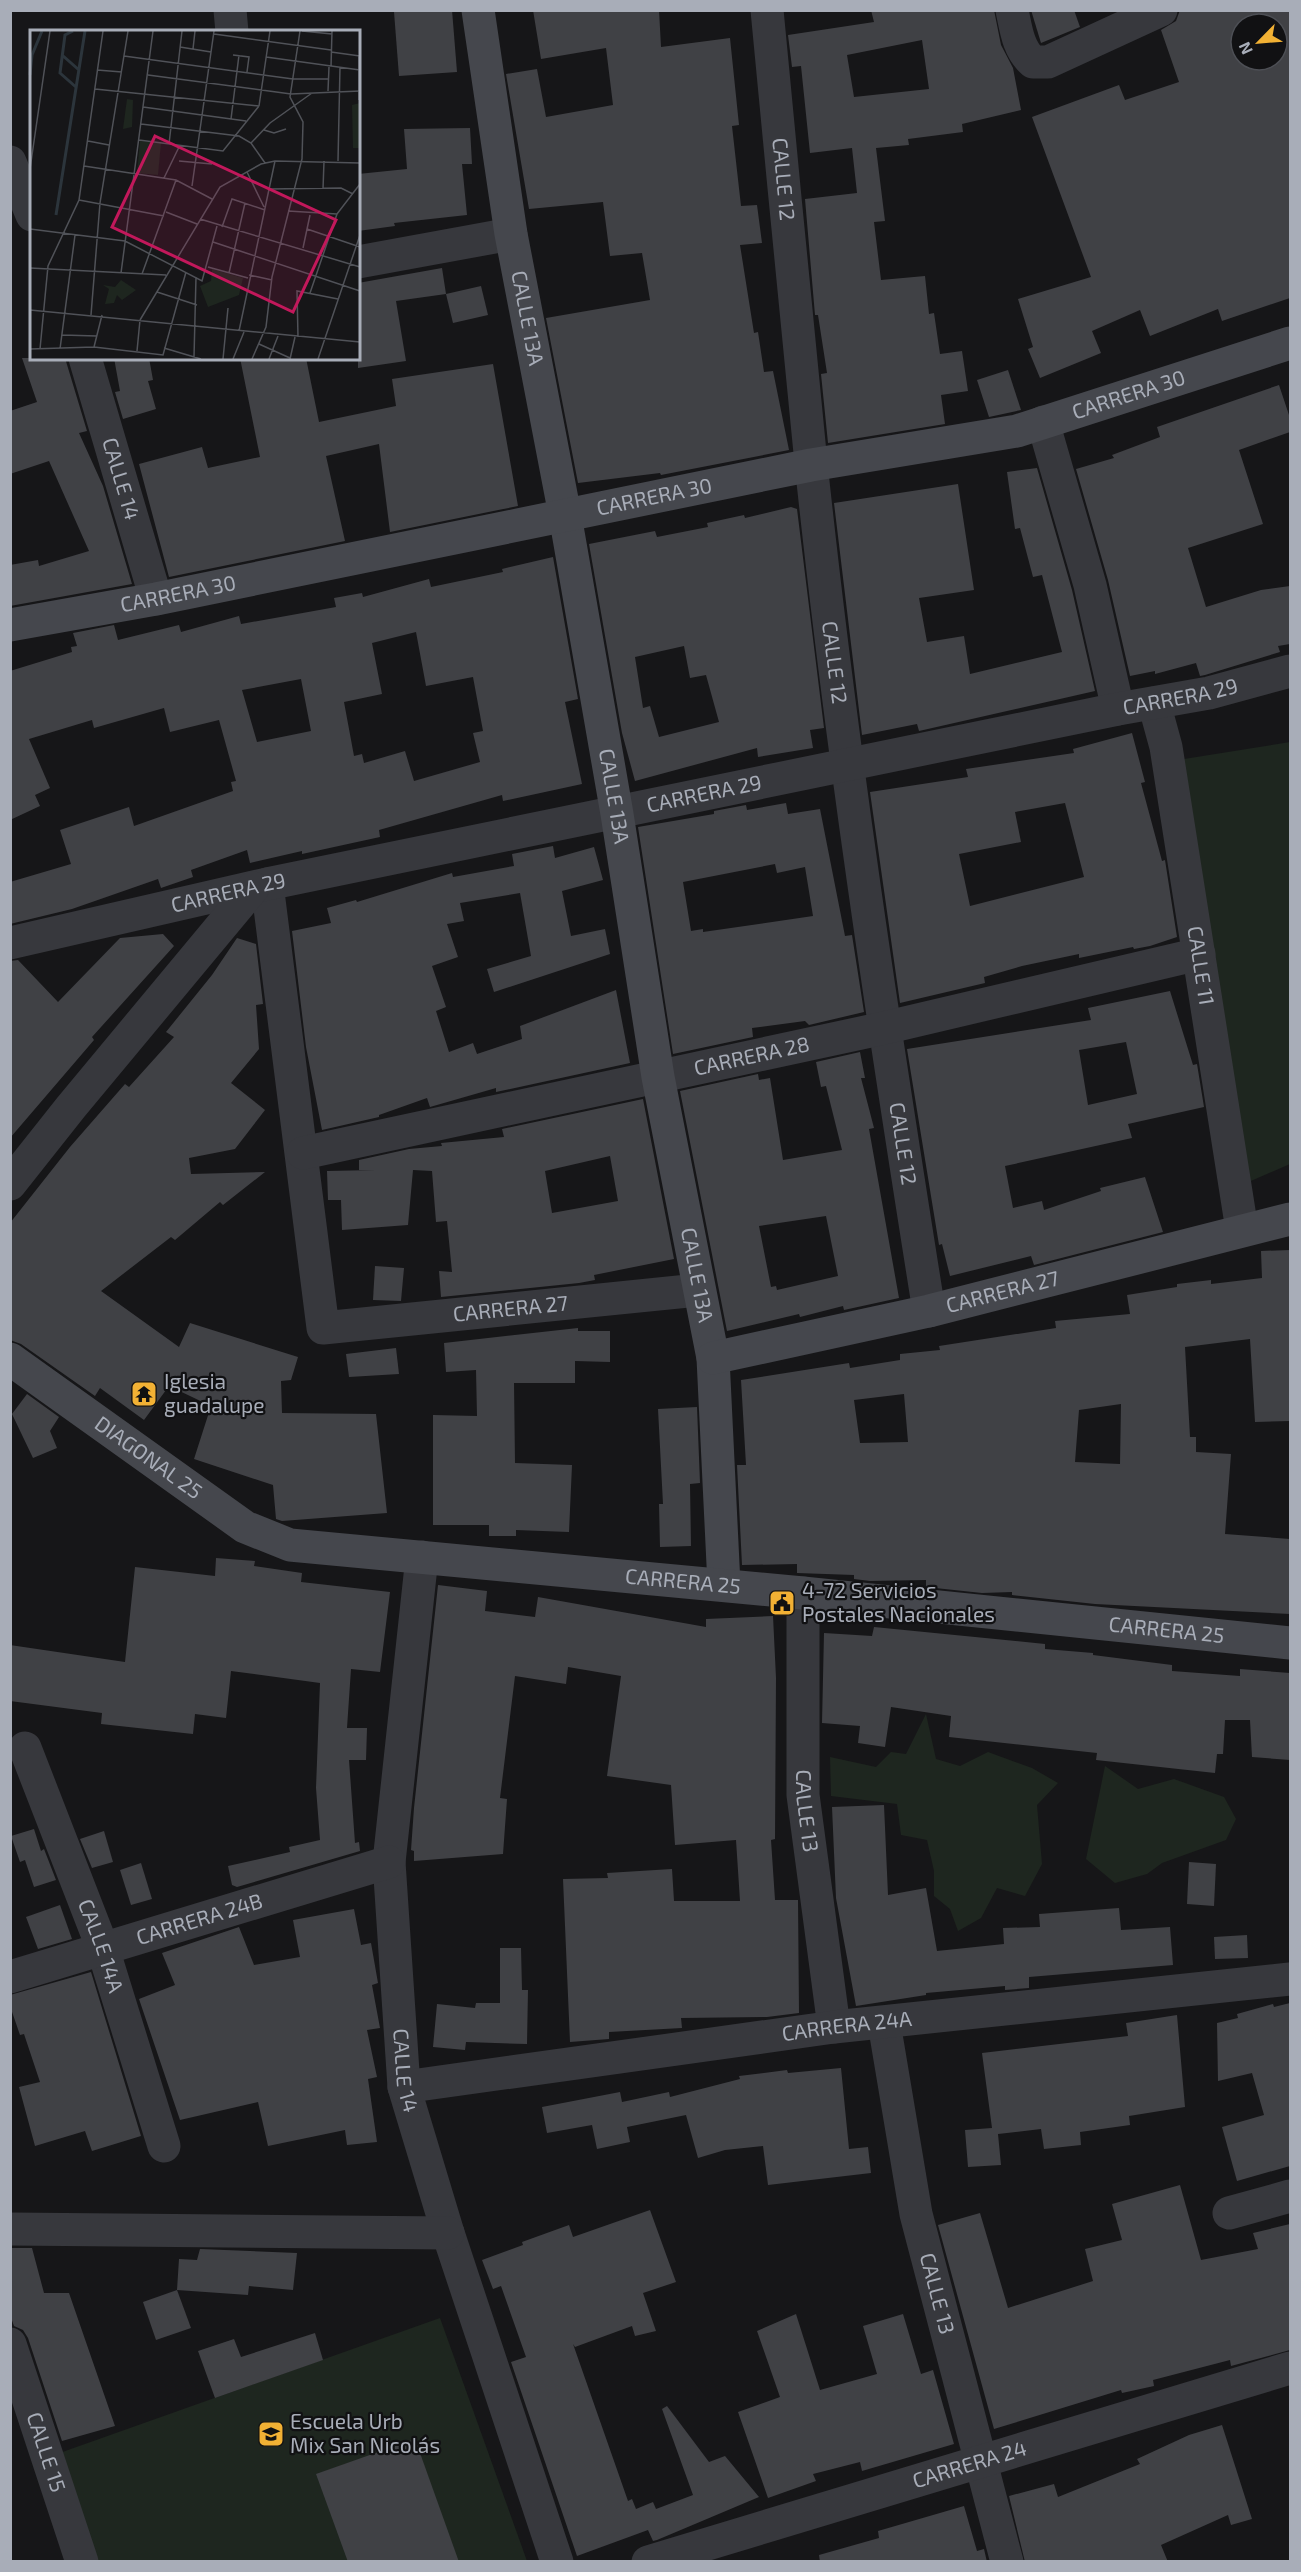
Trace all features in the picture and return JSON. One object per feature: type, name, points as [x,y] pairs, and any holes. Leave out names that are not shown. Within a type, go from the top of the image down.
[{"type":"street","points":[[230,10],[232,30]]},
{"type":"street","name":"CALLE 13A","points":[[478,10],[511,234],[566,515],[617,814],[658,1077],[713,1358],[724,1586]]},
{"type":"street","name":"CALLE 12","points":[[767,10],[811,465],[848,765],[884,1028],[929,1311]]},
{"type":"street","points":[[1012,10],[1025,55],[1033,62],[1048,62],[1161,10]]},
{"type":"street","points":[[10,162],[30,210]]},
{"type":"street","points":[[360,262],[511,234]]},
{"type":"street","name":"CARRERA 30","points":[[10,625],[156,599],[811,465],[1017,431],[1290,343]]},
{"type":"street","name":"CALLE 14","points":[[86,360],[156,599]]},
{"type":"street","points":[[1043,422],[1090,585],[1118,709]]},
{"type":"street","name":"CARRERA 29","points":[[10,943],[260,886],[1118,709],[1209,693],[1290,671]]},
{"type":"street","name":"CALLE 11","points":[[1155,703],[1166,747],[1242,1230]]},
{"type":"street","points":[[260,886],[303,1153]]},
{"type":"street","points":[[10,1184],[71,1107],[260,886]]},
{"type":"street","name":"CARRERA 28","points":[[303,1153],[884,1028],[1199,954]]},
{"type":"street","name":"CARRERA 27","points":[[303,1153],[323,1328],[698,1290]]},
{"type":"street","name":"CARRERA 27","points":[[713,1358],[929,1311],[1290,1219]]},
{"type":"street","name":"DIAGONAL 25","points":[[10,1359],[245,1527],[290,1545]]},
{"type":"street","name":"CARRERA 25","points":[[290,1545],[803,1593],[1290,1643]]},
{"type":"street","name":"CALLE 14","points":[[422,1557],[389,1862],[404,2087],[448,2233],[557,2562]]},
{"type":"street","name":"CALLE 13","points":[[803,1593],[803,1795],[834,2027]]},
{"type":"street","name":"CALLE 14A","points":[[25,1748],[103,1949],[164,2146]]},
{"type":"street","name":"CARRERA 24B","points":[[10,1977],[389,1862]]},
{"type":"street","name":"CARRERA 24A","points":[[404,2087],[834,2027],[1290,1978]]},
{"type":"street","name":"CALLE 13","points":[[884,2023],[916,2214],[1007,2562]]},
{"type":"street","points":[[1229,2213],[1290,2196]]},
{"type":"street","points":[[10,2229],[448,2233]]},
{"type":"street","name":"CALLE 15","points":[[13,2357],[82,2562]]},
{"type":"street","name":"CARRERA 24","points":[[648,2562],[1290,2368]]},
{"type":"shaded area","points":[[1290,742],[1290,1164],[1244,1184],[1184,759]]},
{"type":"shaded area","points":[[926,1714],[936,1759],[960,1766],[988,1752],[1032,1768],[1058,1783],[1037,1805],[1042,1864],[1025,1896],[997,1888],[981,1918],[958,1931],[950,1909],[934,1896],[934,1871],[927,1840],[901,1835],[897,1804],[831,1796],[830,1757],[876,1767],[891,1752],[906,1754]]},
{"type":"shaded area","points":[[1105,1766],[1138,1789],[1174,1779],[1224,1797],[1236,1819],[1226,1840],[1162,1863],[1147,1874],[1115,1883],[1086,1859]]},
{"type":"shaded area","points":[[440,2318],[527,2561],[92,2561],[54,2455]]},
{"type":"building","points":[[452,10],[457,72],[399,76],[394,12]]},
{"type":"building","points":[[533,10],[659,10],[661,47],[730,38],[739,125],[732,126],[741,206],[757,205],[762,243],[740,245],[754,333],[758,332],[764,372],[773,371],[789,450],[661,475],[660,473],[578,483],[546,318],[650,300],[642,253],[610,256],[603,202],[529,209],[506,74],[537,69],[546,117],[613,105],[606,48],[541,59]]},
{"type":"building","points":[[871,10],[994,10],[1001,45],[1013,68],[1021,110],[962,124],[963,132],[908,139],[909,145],[876,148],[885,221],[874,222],[881,280],[925,276],[929,314],[934,313],[940,354],[962,351],[968,391],[941,395],[945,424],[828,443],[821,374],[827,373],[818,315],[815,315],[805,199],[857,193],[852,148],[810,153],[801,66],[792,67],[788,35],[874,22]],"holes":[[[922,40],[929,89],[854,97],[847,55]]]},
{"type":"building","points":[[1031,10],[1074,10],[1080,27],[1041,43]]},
{"type":"building","points":[[1180,10],[1290,10],[1290,298],[1222,321],[1218,309],[1150,336],[1140,310],[1092,331],[1101,353],[1040,378],[1028,349],[1033,347],[1018,299],[1091,277],[1032,117],[1119,85],[1125,100],[1179,82],[1161,30],[1176,21]]},
{"type":"building","points":[[470,128],[472,164],[462,164],[467,215],[394,223],[395,226],[360,231],[360,174],[407,169],[404,129]]},
{"type":"building","points":[[442,268],[446,294],[396,301],[406,361],[358,368],[358,360],[360,360],[360,283]]},
{"type":"building","points":[[481,286],[488,315],[453,323],[446,294]]},
{"type":"building","points":[[22,358],[66,360],[87,431],[79,433],[103,486],[132,584],[10,606],[10,565],[38,560],[39,566],[89,551],[49,461],[10,474],[10,411],[37,402]]},
{"type":"building","points":[[114,360],[149,360],[153,380],[148,381],[156,409],[123,419],[115,392],[120,391]]},
{"type":"building","points":[[240,360],[306,360],[319,422],[396,406],[392,379],[493,364],[518,506],[390,532],[379,444],[326,456],[345,541],[169,577],[139,464],[202,447],[208,468],[260,457]]},
{"type":"building","points":[[1008,370],[1021,410],[989,417],[977,380]]},
{"type":"building","points":[[1279,385],[1290,418],[1290,432],[1239,450],[1263,524],[1188,548],[1206,607],[1261,590],[1290,586],[1290,644],[1278,646],[1280,652],[1200,676],[1196,663],[1155,674],[1155,671],[1130,676],[1108,580],[1076,469],[1114,458],[1112,455],[1160,437],[1157,427]]},
{"type":"building","points":[[1037,468],[1072,590],[1095,691],[919,731],[917,724],[862,735],[834,503],[958,484],[974,590],[919,598],[927,642],[964,636],[970,674],[1062,652],[1042,575],[1033,577],[1020,528],[1015,529],[1007,472]]},
{"type":"building","points":[[791,507],[797,509],[824,728],[810,730],[813,748],[758,757],[757,748],[635,781],[622,733],[589,544],[655,531],[657,537],[708,527],[707,523],[744,515],[745,518]],"holes":[[[684,646],[690,678],[706,675],[719,722],[659,737],[650,706],[643,708],[635,657]]]},
{"type":"building","points":[[553,557],[578,699],[565,702],[582,784],[503,801],[502,795],[379,830],[380,837],[302,854],[302,851],[250,863],[247,850],[191,870],[193,877],[161,888],[158,879],[72,909],[10,924],[10,882],[71,864],[60,830],[129,807],[134,826],[233,791],[231,782],[236,781],[219,720],[170,732],[164,708],[94,728],[92,720],[29,739],[50,788],[35,795],[40,806],[10,820],[10,671],[72,652],[71,647],[77,646],[73,633],[114,625],[118,640],[179,625],[181,632],[239,616],[241,624],[336,607],[334,598],[362,593],[363,597],[429,579],[431,587],[503,572],[502,569]],"holes":[[[416,632],[426,686],[473,677],[483,731],[473,733],[480,762],[414,781],[405,751],[364,763],[362,754],[354,756],[344,702],[382,694],[372,643]],[[301,679],[311,731],[257,742],[242,690]]]},
{"type":"building","points":[[1132,733],[1145,782],[1141,783],[1162,861],[1165,860],[1177,937],[1134,949],[1133,947],[1079,958],[1079,954],[1022,966],[984,977],[985,983],[900,1003],[870,792],[968,777],[966,769],[1074,753],[1073,749]],"holes":[[[1065,803],[1084,877],[970,906],[959,854],[1021,842],[1015,812]]]},
{"type":"building","points":[[786,803],[788,814],[820,809],[845,936],[852,935],[864,1012],[809,1025],[805,1021],[752,1028],[753,1037],[673,1054],[638,827],[714,814],[714,811],[746,805],[747,810]],"holes":[[[775,864],[777,873],[805,867],[813,916],[703,932],[703,929],[691,931],[683,882]]]},
{"type":"building","points":[[553,846],[555,858],[594,847],[603,880],[562,891],[571,936],[605,929],[610,954],[494,992],[487,969],[531,956],[520,893],[460,903],[464,921],[447,924],[458,957],[432,966],[446,1007],[436,1011],[449,1052],[473,1043],[477,1054],[522,1039],[520,1026],[616,990],[630,1063],[496,1092],[496,1088],[430,1107],[427,1098],[379,1115],[379,1117],[322,1130],[306,1047],[292,931],[331,923],[327,908],[356,900],[357,902],[452,873],[453,877],[514,866],[512,854]]},
{"type":"building","points":[[163,934],[174,946],[92,1037],[94,1040],[10,1138],[10,961],[18,960],[58,1002],[120,938]]},
{"type":"building","points":[[237,938],[256,944],[263,1004],[256,1005],[259,1049],[231,1083],[265,1110],[235,1149],[189,1158],[191,1174],[265,1172],[223,1205],[220,1202],[175,1240],[171,1237],[101,1291],[179,1347],[190,1323],[298,1357],[291,1380],[281,1381],[282,1413],[376,1414],[387,1513],[282,1521],[276,1519],[273,1485],[194,1459],[211,1406],[169,1386],[144,1420],[100,1388],[95,1396],[21,1344],[10,1340],[10,1223],[70,1147],[125,1084],[129,1087],[174,1037],[166,1032],[212,975]]},
{"type":"building","points":[[1170,991],[1193,1065],[1197,1064],[1204,1107],[1128,1124],[1132,1138],[1005,1166],[1013,1208],[1042,1201],[1044,1210],[1101,1191],[1100,1188],[1145,1177],[1163,1232],[1034,1265],[1031,1256],[950,1276],[942,1244],[939,1245],[907,1049],[1091,1020],[1088,1008]],"holes":[[[1126,1042],[1137,1094],[1088,1105],[1079,1050]]]},
{"type":"building","points":[[860,1052],[865,1078],[861,1078],[874,1128],[869,1129],[899,1298],[844,1310],[843,1306],[800,1317],[799,1314],[727,1331],[680,1091],[758,1074],[759,1080],[770,1078],[783,1160],[842,1150],[826,1086],[821,1087],[816,1062]],"holes":[[[826,1216],[838,1276],[777,1290],[776,1286],[771,1287],[759,1226]]]},
{"type":"building","points":[[643,1099],[674,1259],[594,1275],[595,1280],[579,1283],[441,1297],[439,1271],[452,1272],[447,1221],[436,1222],[432,1171],[413,1170],[408,1225],[342,1230],[341,1200],[328,1200],[327,1171],[376,1170],[359,1170],[359,1160],[409,1149],[442,1146],[441,1143],[504,1137],[502,1129]],"holes":[[[610,1156],[618,1201],[552,1213],[545,1171]]]},
{"type":"building","points":[[1290,1250],[1290,1421],[1255,1422],[1250,1339],[1185,1347],[1190,1437],[1196,1437],[1196,1452],[1231,1454],[1225,1534],[1290,1539],[1290,1614],[1095,1604],[1012,1595],[1012,1592],[982,1593],[926,1587],[926,1580],[870,1581],[854,1579],[854,1575],[797,1573],[797,1564],[742,1565],[737,1465],[746,1465],[741,1380],[849,1363],[850,1368],[900,1360],[900,1354],[940,1350],[939,1346],[1056,1328],[1055,1321],[1130,1314],[1127,1295],[1177,1287],[1177,1284],[1211,1280],[1211,1284],[1262,1278],[1261,1251]],"holes":[[[904,1394],[908,1442],[860,1443],[854,1400]],[[1121,1404],[1120,1464],[1075,1462],[1079,1410]]]},
{"type":"building","points":[[375,1266],[404,1268],[401,1301],[373,1300]]},
{"type":"building","points":[[578,1328],[578,1331],[610,1331],[610,1362],[575,1361],[575,1383],[514,1383],[515,1463],[572,1465],[569,1532],[516,1530],[516,1536],[489,1536],[489,1525],[433,1525],[433,1415],[477,1416],[476,1370],[446,1372],[444,1343]]},
{"type":"building","points":[[396,1348],[399,1374],[349,1377],[346,1354]]},
{"type":"building","points":[[27,1394],[59,1417],[50,1431],[57,1448],[33,1458],[12,1414]]},
{"type":"building","points":[[697,1407],[700,1483],[690,1484],[691,1546],[660,1547],[659,1504],[663,1504],[658,1409]]},
{"type":"building","points":[[216,1558],[255,1561],[254,1566],[302,1573],[301,1582],[390,1592],[380,1672],[351,1669],[347,1728],[367,1728],[366,1760],[349,1760],[355,1843],[359,1842],[360,1851],[237,1887],[232,1885],[228,1866],[290,1852],[289,1847],[320,1840],[316,1788],[320,1683],[231,1671],[226,1718],[195,1714],[193,1734],[101,1724],[102,1713],[10,1701],[10,1645],[125,1662],[135,1567],[215,1576]]},
{"type":"building","points":[[438,1585],[487,1591],[485,1611],[535,1617],[538,1597],[706,1627],[706,1619],[773,1616],[776,1678],[775,1839],[771,1840],[775,1900],[798,1900],[799,2013],[767,2017],[681,2018],[682,2028],[609,2032],[609,2039],[570,2042],[563,1879],[608,1878],[607,1873],[672,1869],[674,1901],[740,1901],[736,1840],[675,1845],[671,1785],[607,1776],[621,1676],[568,1667],[566,1684],[515,1676],[500,1798],[507,1799],[503,1854],[414,1861],[414,1851],[411,1850],[414,1808]]},
{"type":"building","points":[[874,1627],[1045,1644],[1045,1649],[1093,1653],[1093,1655],[1172,1665],[1172,1671],[1240,1676],[1240,1669],[1290,1673],[1290,1760],[1252,1757],[1250,1720],[1225,1720],[1223,1754],[1217,1754],[1215,1773],[1096,1760],[1097,1753],[949,1737],[951,1716],[891,1707],[885,1747],[858,1743],[860,1726],[822,1723],[824,1633],[872,1636]]},
{"type":"building","points":[[884,1805],[888,1895],[926,1888],[937,1951],[1004,1944],[1003,1928],[1040,1927],[1039,1914],[1119,1908],[1121,1930],[1170,1927],[1173,1965],[1029,1977],[1029,1988],[1005,1990],[1005,1986],[926,1993],[926,1995],[856,2006],[836,1898],[832,1807]]},
{"type":"building","points":[[34,1829],[41,1851],[44,1849],[56,1880],[34,1887],[25,1860],[20,1862],[11,1836]]},
{"type":"building","points":[[104,1831],[113,1862],[92,1868],[80,1839]]},
{"type":"building","points":[[1189,1862],[1216,1864],[1214,1906],[1187,1904]]},
{"type":"building","points":[[141,1863],[152,1899],[131,1905],[120,1870]]},
{"type":"building","points":[[60,1905],[72,1939],[38,1949],[26,1917]]},
{"type":"building","points":[[354,1909],[361,1945],[371,1943],[378,1983],[372,1985],[380,2028],[367,2030],[377,2077],[368,2079],[377,2142],[347,2145],[345,2130],[268,2146],[258,2102],[180,2120],[139,1999],[175,1985],[162,1953],[239,1927],[254,1965],[300,1957],[293,1920]]},
{"type":"building","points":[[1247,1935],[1248,1958],[1215,1959],[1214,1937]]},
{"type":"building","points":[[500,1948],[521,1948],[522,1990],[528,1990],[527,2044],[466,2042],[465,2050],[433,2047],[437,2004],[475,2008],[476,2003],[500,2003]]},
{"type":"building","points":[[91,1972],[141,2136],[92,2151],[85,2131],[35,2146],[19,2087],[40,2082],[24,2034],[20,2035],[10,2006],[10,1995]]},
{"type":"building","points":[[1290,2003],[1290,2166],[1237,2181],[1222,2127],[1264,2115],[1252,2073],[1218,2081],[1217,2023],[1238,2018],[1237,2014],[1273,2004],[1274,2007]]},
{"type":"building","points":[[1177,2015],[1185,2107],[1129,2116],[1130,2125],[1080,2132],[1081,2145],[1044,2149],[1041,2129],[998,2134],[1001,2165],[968,2167],[965,2130],[992,2128],[982,2053],[1128,2036],[1126,2023]]},
{"type":"building","points":[[841,2068],[849,2149],[868,2147],[871,2173],[768,2185],[763,2146],[725,2150],[698,2158],[686,2115],[627,2127],[630,2142],[597,2149],[592,2125],[547,2133],[542,2107],[620,2092],[622,2102],[669,2092],[670,2097],[740,2079],[739,2076],[787,2070],[788,2073]]},
{"type":"building","points":[[1180,2185],[1201,2260],[1258,2249],[1253,2233],[1290,2224],[1290,2350],[1231,2366],[1230,2360],[1153,2380],[1154,2386],[1122,2393],[1121,2390],[994,2429],[938,2225],[980,2213],[1008,2308],[1093,2281],[1085,2249],[1122,2240],[1112,2204]]},
{"type":"building","points":[[650,2210],[676,2282],[643,2293],[656,2331],[635,2336],[632,2326],[575,2347],[573,2344],[628,2501],[632,2499],[636,2509],[653,2502],[656,2509],[693,2495],[662,2409],[667,2406],[709,2462],[725,2456],[759,2497],[657,2540],[653,2541],[648,2530],[577,2556],[511,2362],[526,2357],[501,2286],[493,2289],[482,2260],[569,2225],[573,2237]]},
{"type":"building","points":[[10,2248],[32,2248],[44,2293],[69,2293],[115,2426],[62,2441],[28,2338],[23,2330],[14,2326],[10,2315]]},
{"type":"building","points":[[200,2249],[297,2253],[293,2290],[249,2286],[248,2295],[177,2290],[179,2259],[197,2260]]},
{"type":"building","points":[[177,2290],[191,2328],[156,2340],[143,2302]]},
{"type":"building","points":[[796,2314],[820,2390],[877,2374],[863,2326],[903,2314],[921,2374],[933,2370],[954,2444],[862,2471],[860,2462],[813,2474],[816,2481],[768,2498],[738,2412],[780,2397],[757,2331]]},
{"type":"building","points":[[315,2333],[323,2360],[215,2398],[198,2351],[234,2339],[241,2357]]},
{"type":"building","points":[[1222,2425],[1252,2519],[1231,2525],[1228,2515],[1161,2545],[1168,2562],[1025,2562],[1009,2496],[1054,2484],[1058,2497],[1140,2464],[1137,2459],[1189,2435]]},
{"type":"building","points":[[415,2439],[459,2562],[348,2562],[316,2474]]},
{"type":"building","points":[[964,2506],[977,2551],[984,2549],[987,2562],[820,2562],[819,2555],[879,2538],[878,2531]]},
{"type":"place","name":"Iglesia guadalupe","points":[[144,1394]]},
{"type":"place","name":"4-72 Servicios Postales Nacionales","points":[[782,1603]]},
{"type":"place","name":"Escuela Urb Mix San Nicolás","points":[[271,2434]]}]
